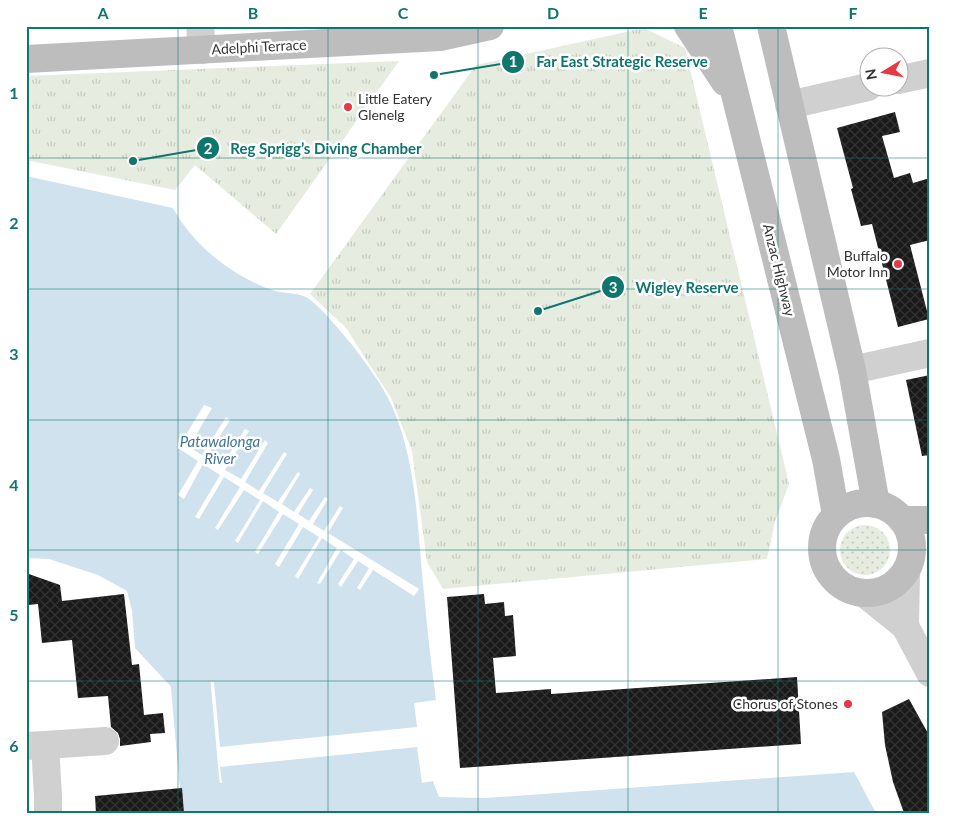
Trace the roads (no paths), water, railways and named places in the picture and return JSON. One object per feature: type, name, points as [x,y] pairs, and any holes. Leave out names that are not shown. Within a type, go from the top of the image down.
[{"type":"street","name":"Adelphi Terrace","points":[[26,59],[201,38],[440,37],[490,26]]},
{"type":"street","points":[[688,26],[736,100]]},
{"type":"street","name":"Anzac Highway","points":[[718,26],[826,459],[836,515]]},
{"type":"street","points":[[769,26],[782,72],[852,370],[876,504]]},
{"type":"street","points":[[908,78],[930,73]]},
{"type":"street","points":[[789,105],[858,89]]},
{"type":"street","points":[[852,370],[930,353]]},
{"type":"street","points":[[852,370],[893,500],[915,520]]},
{"type":"street","points":[[915,520],[876,504],[862,503],[848,506],[836,515],[827,526],[822,539],[822,554],[826,568],[832,578],[842,586],[853,591],[864,593],[877,592],[888,588],[898,581],[915,560]]},
{"type":"street","points":[[905,626],[915,560],[908,529],[915,520]]},
{"type":"street","points":[[864,593],[905,626],[930,673]]},
{"type":"street","points":[[48,813],[48,796],[36,746],[105,741]]},
{"type":"water","name":"Patawalonga River","points":[[26,176],[173,208],[191,234],[227,267],[254,283],[279,292],[301,295],[315,304],[353,346],[379,382],[400,426],[414,488],[436,700],[414,703],[417,727],[220,747],[214,682],[199,683],[200,689],[175,691],[135,648],[132,611],[127,591],[98,575],[49,559],[26,558]]},
{"type":"water","points":[[200,695],[209,777],[190,779],[182,697]]},
{"type":"water","points":[[417,747],[422,783],[433,781],[439,797],[485,798],[854,772],[876,813],[193,813],[190,786],[222,783],[220,767]]},
{"type":"waterway","name":"Patawalonga River","points":[[184,636],[188,653],[204,813]]},
{"type":"place","name":"Far East Strategic Reserve","points":[[434,75]]},
{"type":"place","name":"Little Eatery Glenelg","points":[[348,107]]},
{"type":"place","name":"Reg Sprigg’s Diving Chamber","points":[[133,161]]},
{"type":"place","name":"Buffalo Motor Inn","points":[[898,264]]},
{"type":"place","name":"Wigley Reserve","points":[[538,311]]},
{"type":"place","name":"Chorus of Stones","points":[[848,704]]}]
